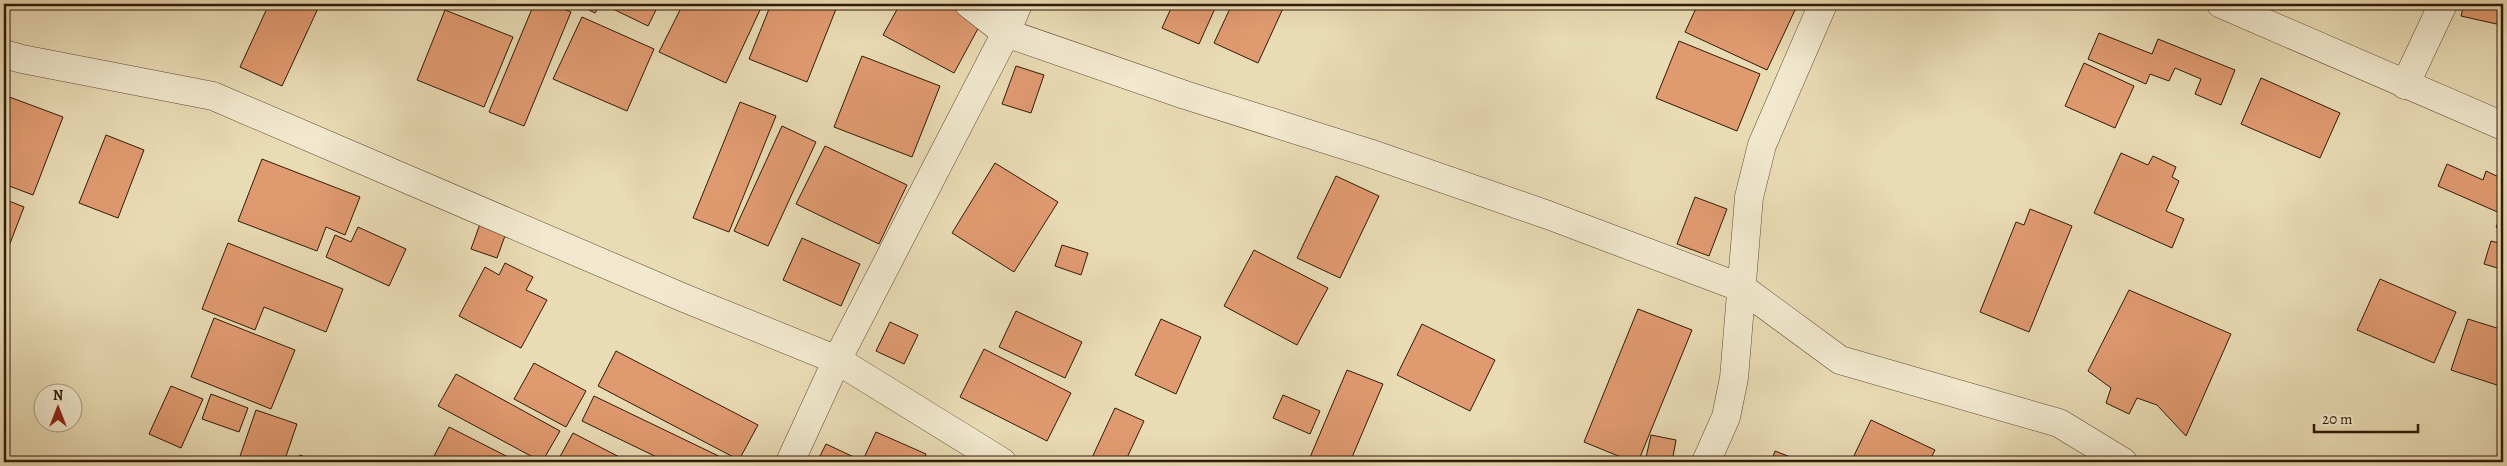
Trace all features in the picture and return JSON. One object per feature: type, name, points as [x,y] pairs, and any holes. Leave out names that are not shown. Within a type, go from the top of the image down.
[{"type":"street","points":[[969,4],[1006,33],[1185,95],[1369,153],[1548,215],[1742,288],[1840,360],[2059,423],[2123,462]]},
{"type":"street","points":[[790,462],[837,360],[1006,33],[1018,4]]},
{"type":"street","points":[[1706,462],[1726,417],[1734,378],[1749,198],[1762,144],[1823,4]]},
{"type":"street","points":[[2222,4],[2503,126]]},
{"type":"street","points":[[2405,85],[2444,4]]},
{"type":"street","points":[[4,54],[213,96],[684,298],[837,360],[1002,462]]},
{"type":"building","points":[[269,4],[320,4],[282,86],[240,67]]},
{"type":"building","points":[[534,4],[551,4],[571,12],[524,126],[489,112]]},
{"type":"building","points":[[577,4],[601,4],[595,13]]},
{"type":"building","points":[[616,4],[659,4],[648,26],[613,9]]},
{"type":"building","points":[[683,4],[745,4],[760,10],[726,83],[659,52]]},
{"type":"building","points":[[771,4],[838,4],[807,82],[749,59]]},
{"type":"building","points":[[900,4],[944,4],[981,23],[954,73],[883,35]]},
{"type":"building","points":[[1173,4],[1217,4],[1199,44],[1162,28]]},
{"type":"building","points":[[1232,4],[1285,4],[1258,63],[1214,43]]},
{"type":"building","points":[[1698,4],[1782,4],[1795,10],[1767,70],[1685,32]]},
{"type":"building","points":[[2464,4],[2503,4],[2501,25],[2461,16]]},
{"type":"building","points":[[445,10],[513,37],[484,107],[417,80]]},
{"type":"building","points":[[582,17],[654,49],[627,111],[553,79]]},
{"type":"building","points":[[2099,33],[2152,54],[2158,39],[2235,70],[2221,105],[2195,94],[2201,79],[2175,68],[2169,81],[2150,74],[2146,84],[2088,59]]},
{"type":"building","points":[[1679,41],[1760,74],[1737,131],[1656,98]]},
{"type":"building","points":[[862,56],[940,86],[912,157],[834,127]]},
{"type":"building","points":[[2084,63],[2134,86],[2115,128],[2065,106]]},
{"type":"building","points":[[1016,66],[1044,75],[1031,113],[1002,104]]},
{"type":"building","points":[[2261,78],[2340,113],[2320,158],[2241,124]]},
{"type":"building","points":[[4,95],[63,117],[33,195],[4,184]]},
{"type":"building","points":[[740,102],[776,116],[729,232],[693,218]]},
{"type":"building","points":[[782,126],[816,142],[768,246],[734,231]]},
{"type":"building","points":[[106,135],[144,150],[118,218],[79,203]]},
{"type":"building","points":[[825,146],[907,185],[879,244],[796,204]]},
{"type":"building","points":[[2121,153],[2148,165],[2153,156],[2176,167],[2172,177],[2179,181],[2166,211],[2184,219],[2172,248],[2094,213]]},
{"type":"building","points":[[262,159],[360,197],[345,235],[326,227],[317,251],[238,221]]},
{"type":"building","points":[[995,163],[1058,202],[1014,272],[952,233]]},
{"type":"building","points":[[2447,164],[2483,180],[2486,171],[2503,179],[2503,230],[2496,227],[2502,214],[2438,186]]},
{"type":"building","points":[[1336,176],[1379,196],[1340,278],[1297,258]]},
{"type":"building","points":[[1695,197],[1727,209],[1709,256],[1677,244]]},
{"type":"building","points":[[4,199],[24,207],[4,259]]},
{"type":"building","points":[[2030,209],[2072,226],[2029,332],[1980,312],[2016,222],[2024,225]]},
{"type":"building","points":[[480,224],[506,233],[497,258],[471,249]]},
{"type":"building","points":[[358,227],[406,249],[389,286],[326,257],[335,235],[351,242]]},
{"type":"building","points":[[802,238],[860,264],[841,306],[783,280]]},
{"type":"building","points":[[2491,241],[2503,244],[2501,269],[2484,264]]},
{"type":"building","points":[[228,243],[343,289],[326,332],[264,307],[255,330],[202,309]]},
{"type":"building","points":[[1062,245],[1088,253],[1081,275],[1055,266]]},
{"type":"building","points":[[1254,250],[1328,288],[1297,345],[1224,306]]},
{"type":"building","points":[[505,263],[533,277],[526,290],[547,300],[521,348],[459,316],[485,267],[499,275]]},
{"type":"building","points":[[2380,279],[2456,312],[2434,363],[2357,330]]},
{"type":"building","points":[[2129,290],[2231,334],[2186,436],[2157,405],[2137,398],[2129,414],[2106,403],[2111,388],[2088,371]]},
{"type":"building","points":[[1638,309],[1692,330],[1638,462],[1633,462],[1584,442]]},
{"type":"building","points":[[1016,311],[1082,342],[1065,378],[999,347]]},
{"type":"building","points":[[214,318],[295,350],[271,409],[191,377]]},
{"type":"building","points":[[1161,319],[1201,337],[1176,394],[1135,375]]},
{"type":"building","points":[[2468,319],[2503,330],[2503,387],[2451,370]]},
{"type":"building","points":[[890,322],[918,335],[904,364],[876,351]]},
{"type":"building","points":[[1422,324],[1495,360],[1470,411],[1397,375]]},
{"type":"building","points":[[984,349],[1071,393],[1047,441],[960,397]]},
{"type":"building","points":[[616,351],[758,425],[739,460],[598,386]]},
{"type":"building","points":[[534,363],[586,391],[566,427],[514,399]]},
{"type":"building","points":[[1347,370],[1383,384],[1350,462],[1308,462]]},
{"type":"building","points":[[456,374],[560,431],[542,462],[438,406]]},
{"type":"building","points":[[171,386],[203,399],[181,448],[149,434]]},
{"type":"building","points":[[211,394],[248,408],[239,432],[202,419]]},
{"type":"building","points":[[1283,395],[1320,411],[1310,434],[1273,418]]},
{"type":"building","points":[[594,396],[731,462],[667,462],[582,421]]},
{"type":"building","points":[[1115,408],[1144,421],[1125,462],[1090,462]]},
{"type":"building","points":[[256,410],[297,424],[284,462],[238,462]]},
{"type":"building","points":[[1871,420],[1935,450],[1929,462],[1851,462]]},
{"type":"building","points":[[449,427],[518,462],[431,462]]},
{"type":"building","points":[[876,432],[926,454],[923,462],[862,462]]},
{"type":"building","points":[[573,433],[629,462],[557,462]]},
{"type":"building","points":[[1651,435],[1676,440],[1672,462],[1645,462]]},
{"type":"building","points":[[826,444],[856,458],[853,462],[817,462]]},
{"type":"building","points":[[1775,451],[1803,462],[1771,462]]},
{"type":"building","points":[[300,455],[317,462],[297,462]]}]
